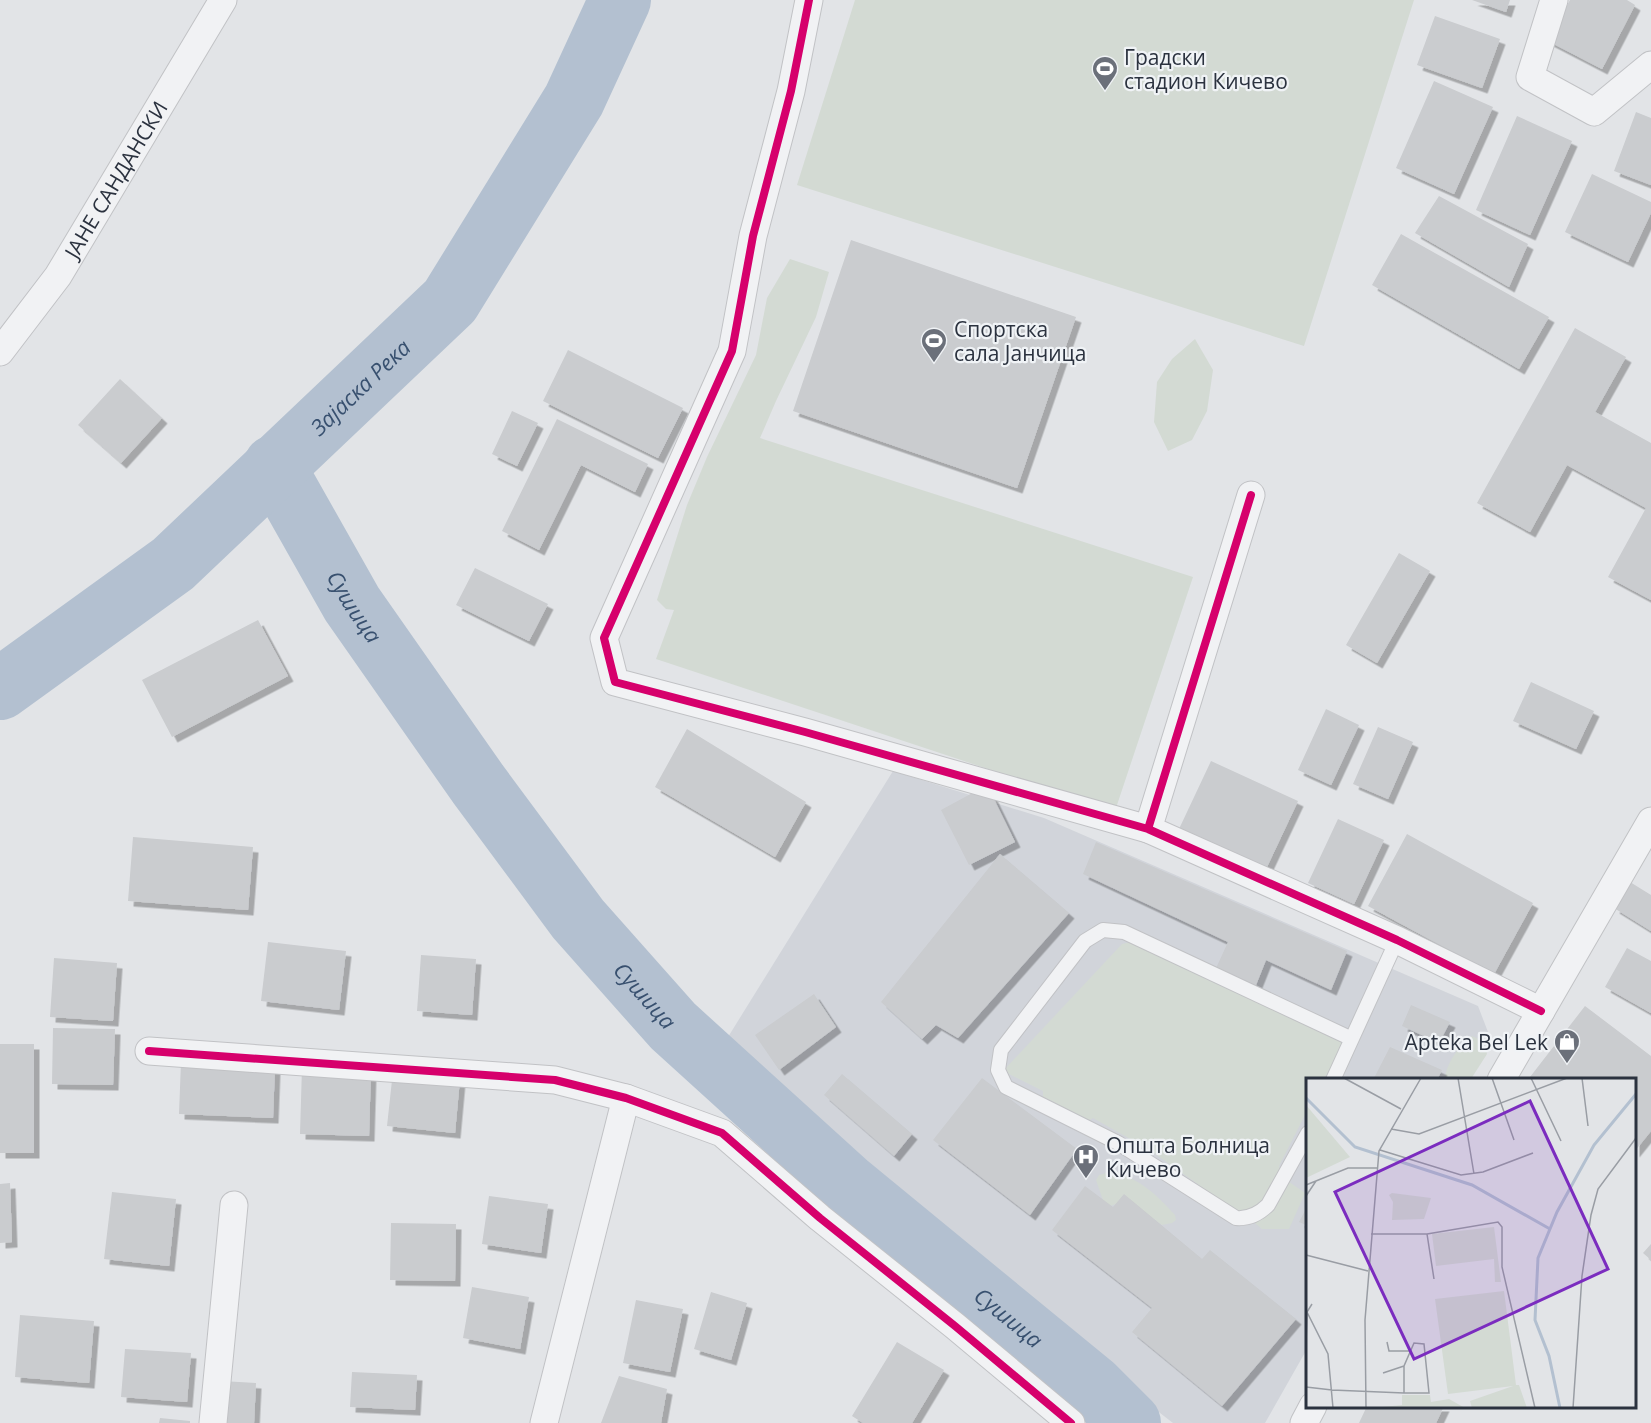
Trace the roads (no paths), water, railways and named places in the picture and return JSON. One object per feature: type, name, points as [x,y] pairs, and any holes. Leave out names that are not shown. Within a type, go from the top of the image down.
[{"type":"street","name":"ЈАНЕ САНДАНСКИ","points":[[0,352],[58,276],[223,0]]},
{"type":"street","points":[[809,0],[791,91],[753,236],[732,351],[604,638],[615,682],[805,732],[1148,829],[1397,940],[1540,1011]]},
{"type":"street","points":[[1554,0],[1530,77],[1594,112],[1649,70]]},
{"type":"street","points":[[1148,829],[1251,495]]},
{"type":"street","points":[[1502,1078],[1651,821]]},
{"type":"street","points":[[149,1051],[555,1080],[626,1098],[722,1133],[820,1218],[1071,1423]]},
{"type":"street","points":[[544,1423],[626,1098]]},
{"type":"street","points":[[213,1423],[234,1205]]},
{"type":"street","points":[[1304,1423],[1312,1408]]},
{"type":"lane","points":[[1306,1137],[1268,1205],[1261,1212],[1244,1218],[1236,1218],[1118,1143],[1006,1087],[998,1070],[1001,1050],[1085,941],[1102,930],[1125,932],[1350,1038]]},
{"type":"lane","points":[[1334,1078],[1350,1038],[1397,940]]},
{"type":"waterway","name":"Зајаска Река","points":[[0,689],[173,564],[450,301],[574,100],[620,0]]},
{"type":"waterway","name":"Сушица","points":[[274,466],[352,604],[478,784],[578,919],[673,1026],[847,1184],[1093,1386],[1130,1423]]},
{"type":"place","name":"Градски стадион Кичево","points":[[1105,92]]},
{"type":"place","name":"Спортска сала Јанчица","points":[[934,364]]},
{"type":"place","name":"Apteka Bel Lek","points":[[1567,1065]]},
{"type":"place","name":"Општа Болница Кичево","points":[[1086,1180]]}]
